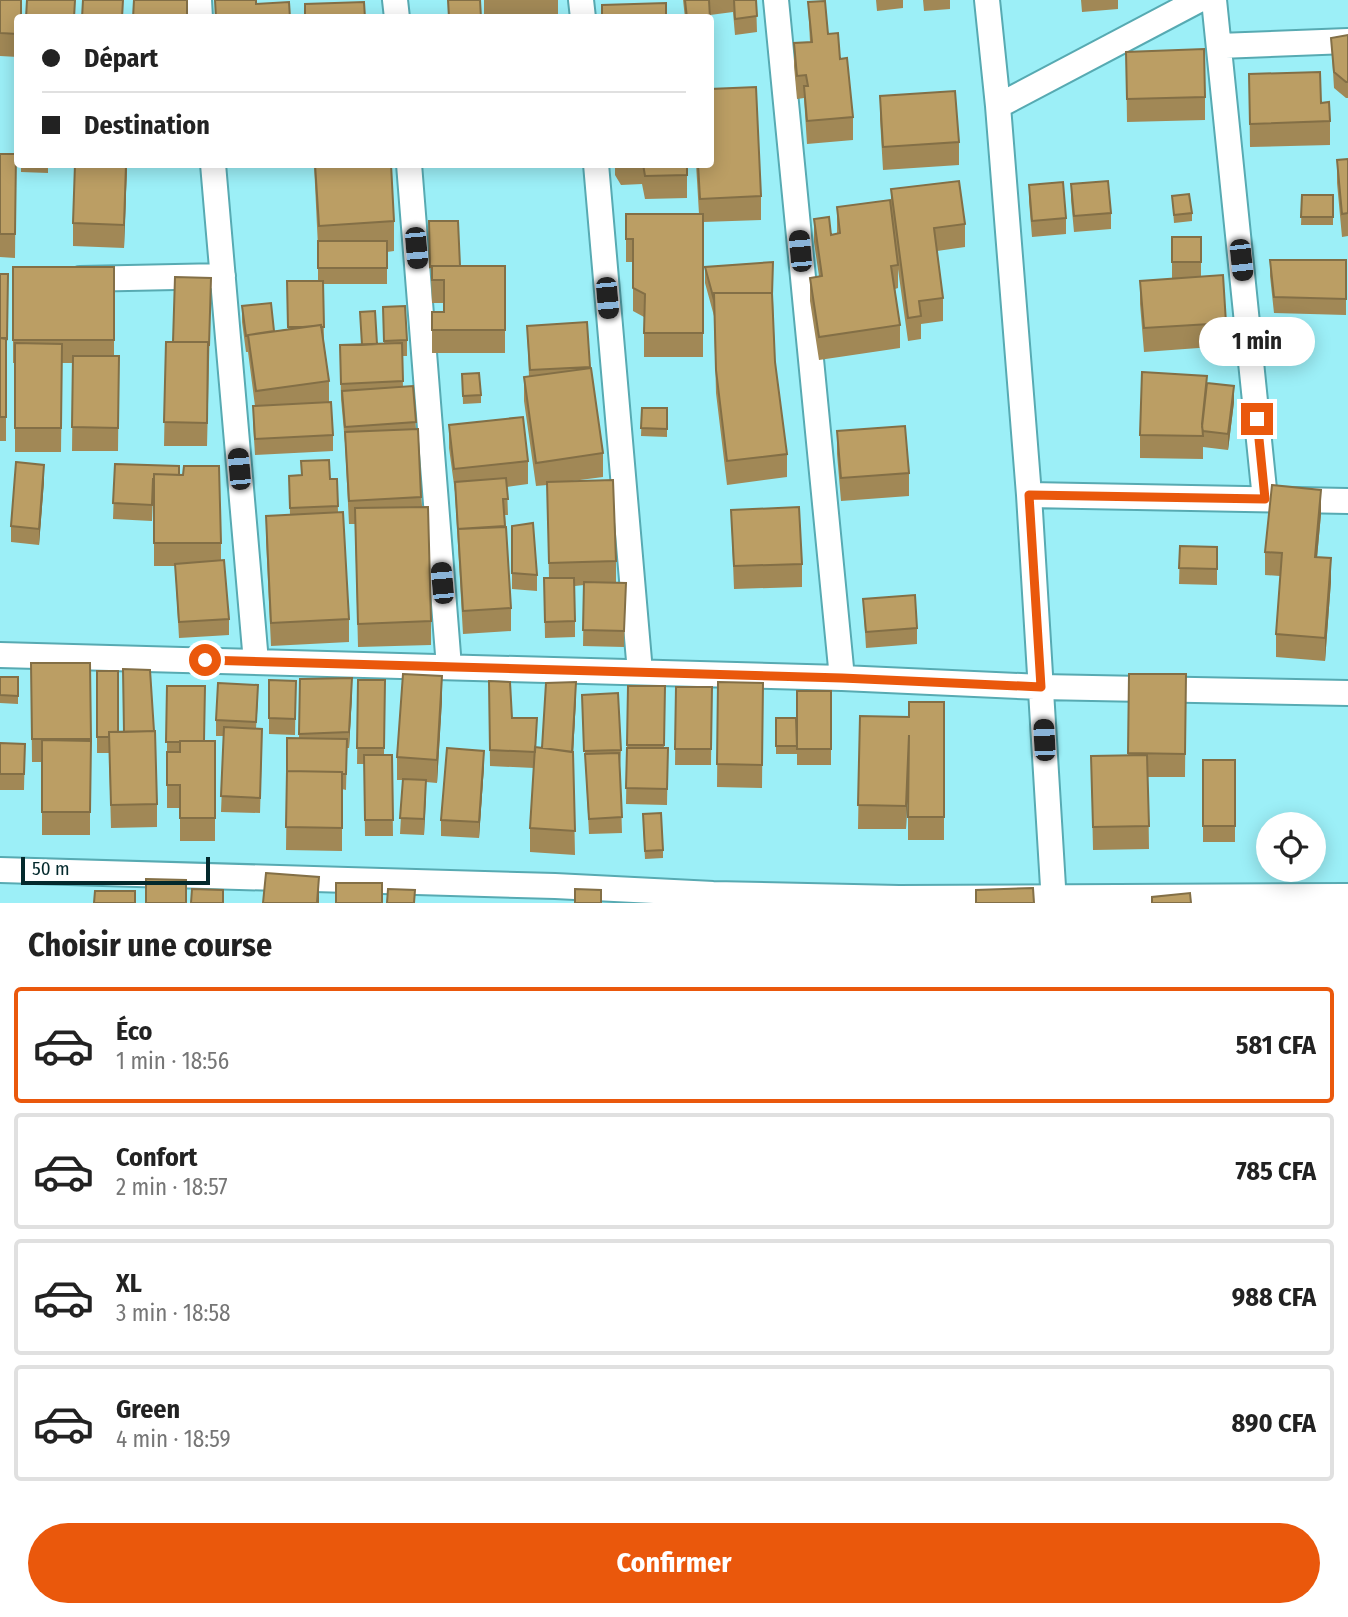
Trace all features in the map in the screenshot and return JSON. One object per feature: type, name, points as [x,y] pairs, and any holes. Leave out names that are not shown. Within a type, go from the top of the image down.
[{"type":"street","points":[[776,0],[842,678]]},
{"type":"street","points":[[987,0],[1029,495],[1054,900]]},
{"type":"street","points":[[998,106],[1199,0]]},
{"type":"street","points":[[1214,0],[1265,499]]},
{"type":"street","points":[[1219,46],[1348,41]]},
{"type":"street","points":[[213,168],[256,662]]},
{"type":"street","points":[[409,168],[449,667]]},
{"type":"street","points":[[596,168],[640,672]]},
{"type":"street","points":[[56,279],[223,276]]},
{"type":"street","points":[[1029,495],[1348,501]]},
{"type":"street","points":[[0,655],[842,678],[1041,687],[1348,693]]},
{"type":"street","points":[[0,870],[555,895],[713,899],[1054,900],[1348,896]]},
{"type":"building","points":[[0,0],[21,0],[21,14],[14,14],[14,34],[0,33]]},
{"type":"building","points":[[27,0],[75,0],[74,14],[26,14]]},
{"type":"building","points":[[83,0],[123,0],[122,14],[82,14]]},
{"type":"building","points":[[134,0],[187,0],[187,14],[133,14]]},
{"type":"building","points":[[215,0],[256,0],[256,4],[289,2],[290,14],[216,14]]},
{"type":"building","points":[[448,0],[480,0],[481,14],[449,14]]},
{"type":"building","points":[[685,0],[709,0],[710,14],[687,14]]},
{"type":"building","points":[[734,0],[756,0],[757,16],[735,19]]},
{"type":"building","points":[[825,1],[828,34],[838,33],[840,59],[847,58],[853,117],[807,121],[804,86],[808,86],[806,75],[797,76],[794,43],[812,42],[808,2]]},
{"type":"building","points":[[364,2],[365,14],[305,14],[305,4]]},
{"type":"building","points":[[666,3],[666,14],[602,14],[602,5]]},
{"type":"building","points":[[1348,35],[1346,82],[1334,72],[1331,38]]},
{"type":"building","points":[[1204,49],[1205,97],[1127,99],[1126,52]]},
{"type":"building","points":[[1320,72],[1321,103],[1329,102],[1330,121],[1250,124],[1249,74]]},
{"type":"building","points":[[756,87],[761,196],[700,199],[698,168],[714,168],[714,89]]},
{"type":"building","points":[[955,91],[959,142],[883,147],[880,96]]},
{"type":"building","points":[[0,154],[14,154],[15,234],[0,234]]},
{"type":"building","points":[[1348,159],[1348,213],[1342,214],[1337,160]]},
{"type":"building","points":[[75,168],[126,168],[124,225],[73,223]]},
{"type":"building","points":[[315,168],[391,168],[394,221],[319,226]]},
{"type":"building","points":[[644,168],[687,168],[687,175],[645,176]]},
{"type":"building","points":[[959,181],[965,224],[934,228],[943,298],[919,301],[921,316],[908,318],[891,189]]},
{"type":"building","points":[[1108,181],[1111,213],[1074,216],[1071,184]]},
{"type":"building","points":[[1063,182],[1066,218],[1032,221],[1029,185]]},
{"type":"building","points":[[1189,194],[1192,213],[1174,215],[1172,196]]},
{"type":"building","points":[[1302,195],[1333,195],[1333,217],[1301,217]]},
{"type":"building","points":[[890,200],[898,265],[891,266],[900,325],[819,337],[810,278],[822,276],[814,219],[829,217],[831,235],[840,233],[837,207]]},
{"type":"building","points":[[626,214],[703,214],[703,333],[644,333],[645,294],[633,288],[633,239],[626,239]]},
{"type":"building","points":[[429,221],[458,221],[460,266],[430,267]]},
{"type":"building","points":[[1172,237],[1201,237],[1201,262],[1172,262]]},
{"type":"building","points":[[318,241],[387,241],[387,268],[318,268]]},
{"type":"building","points":[[1270,260],[1346,260],[1346,299],[1274,297]]},
{"type":"building","points":[[773,262],[772,295],[714,293],[714,300],[705,267]]},
{"type":"building","points":[[432,266],[505,266],[505,330],[432,330],[432,312],[444,312],[444,280],[432,280]]},
{"type":"building","points":[[13,267],[114,267],[114,340],[13,340]]},
{"type":"building","points":[[0,274],[8,274],[7,339],[0,338]]},
{"type":"building","points":[[1223,275],[1226,323],[1144,328],[1140,281]]},
{"type":"building","points":[[175,277],[211,278],[209,346],[208,342],[173,342]]},
{"type":"building","points":[[287,281],[323,281],[324,327],[288,327]]},
{"type":"building","points":[[714,293],[772,293],[775,362],[787,454],[727,461],[716,370]]},
{"type":"building","points":[[271,303],[274,331],[246,336],[242,306]]},
{"type":"building","points":[[405,306],[407,340],[384,341],[383,307]]},
{"type":"building","points":[[375,311],[377,344],[362,345],[360,312]]},
{"type":"building","points":[[587,322],[590,367],[530,370],[527,326]]},
{"type":"building","points":[[321,325],[329,381],[256,391],[248,335]]},
{"type":"building","points":[[0,338],[6,338],[6,417],[0,417]]},
{"type":"building","points":[[166,342],[208,342],[207,423],[164,422]]},
{"type":"building","points":[[15,343],[62,344],[61,428],[15,428]]},
{"type":"building","points":[[402,343],[403,381],[341,384],[340,345]]},
{"type":"building","points":[[73,356],[119,356],[118,428],[72,427]]},
{"type":"building","points":[[591,368],[603,453],[536,463],[524,377]]},
{"type":"building","points":[[1142,372],[1207,376],[1203,436],[1140,435]]},
{"type":"building","points":[[479,373],[481,395],[463,396],[462,374]]},
{"type":"building","points":[[1207,383],[1234,386],[1228,434],[1203,431]]},
{"type":"building","points":[[413,386],[416,422],[345,427],[342,391]]},
{"type":"building","points":[[331,402],[333,435],[255,439],[253,406]]},
{"type":"building","points":[[642,408],[667,408],[667,429],[641,428]]},
{"type":"building","points":[[523,417],[528,461],[454,469],[449,425]]},
{"type":"building","points":[[905,426],[909,473],[841,478],[837,431]]},
{"type":"building","points":[[418,429],[421,497],[349,501],[345,432]]},
{"type":"building","points":[[329,460],[330,479],[337,479],[338,506],[290,508],[289,476],[302,475],[301,461]]},
{"type":"building","points":[[16,462],[44,465],[39,529],[11,526]]},
{"type":"building","points":[[115,464],[179,466],[179,475],[154,474],[152,505],[113,503]]},
{"type":"building","points":[[184,466],[219,466],[221,543],[154,543],[154,474],[183,475]]},
{"type":"building","points":[[506,478],[508,499],[503,499],[505,526],[458,530],[455,482]]},
{"type":"building","points":[[613,480],[616,561],[549,563],[547,482]]},
{"type":"building","points":[[1272,485],[1321,490],[1315,557],[1331,558],[1325,638],[1276,634],[1282,553],[1265,552]]},
{"type":"building","points":[[428,507],[431,621],[358,624],[355,508]]},
{"type":"building","points":[[799,507],[802,564],[734,566],[731,510]]},
{"type":"building","points":[[343,512],[349,619],[271,623],[266,516]]},
{"type":"building","points":[[533,523],[537,575],[512,573],[512,526]]},
{"type":"building","points":[[506,527],[511,608],[463,611],[458,529]]},
{"type":"building","points":[[1180,546],[1217,547],[1217,569],[1179,568]]},
{"type":"building","points":[[224,560],[229,619],[179,622],[175,564]]},
{"type":"building","points":[[544,578],[574,578],[575,621],[545,622]]},
{"type":"building","points":[[584,582],[626,583],[624,631],[583,630]]},
{"type":"building","points":[[915,595],[917,628],[866,632],[863,599]]},
{"type":"building","points":[[31,663],[90,663],[91,739],[32,739]]},
{"type":"building","points":[[123,669],[150,670],[154,731],[124,732]]},
{"type":"building","points":[[97,671],[118,671],[118,732],[109,732],[109,737],[97,737]]},
{"type":"building","points":[[403,674],[442,676],[437,760],[397,757]]},
{"type":"building","points":[[1129,674],[1186,674],[1185,754],[1128,753]]},
{"type":"building","points":[[0,677],[18,677],[18,696],[0,695]]},
{"type":"building","points":[[352,678],[349,732],[299,734],[300,679]]},
{"type":"building","points":[[269,680],[296,681],[295,719],[269,718]]},
{"type":"building","points":[[358,680],[385,680],[384,748],[357,748]]},
{"type":"building","points":[[489,681],[510,682],[512,718],[537,718],[535,752],[490,750]]},
{"type":"building","points":[[576,682],[572,752],[542,748],[546,683]]},
{"type":"building","points":[[718,682],[763,683],[762,765],[717,764]]},
{"type":"building","points":[[218,683],[258,685],[256,722],[216,720]]},
{"type":"building","points":[[167,686],[205,686],[204,741],[166,742]]},
{"type":"building","points":[[628,686],[665,686],[664,745],[627,745]]},
{"type":"building","points":[[676,687],[712,687],[711,749],[675,749]]},
{"type":"building","points":[[797,691],[831,691],[831,749],[797,749]]},
{"type":"building","points":[[618,693],[621,750],[584,751],[582,695]]},
{"type":"building","points":[[909,702],[944,702],[944,817],[908,817],[909,735],[906,806],[858,805],[860,716],[909,717]]},
{"type":"building","points":[[776,718],[796,718],[797,746],[776,746]]},
{"type":"building","points":[[224,727],[262,729],[260,798],[221,796]]},
{"type":"building","points":[[155,731],[157,804],[111,805],[109,732]]},
{"type":"building","points":[[287,738],[347,739],[346,774],[287,771]]},
{"type":"building","points":[[42,740],[91,741],[90,812],[42,812]]},
{"type":"building","points":[[180,741],[215,741],[215,818],[180,818],[180,785],[167,785],[167,752],[180,752]]},
{"type":"building","points":[[0,743],[25,744],[24,774],[0,774]]},
{"type":"building","points":[[535,747],[573,752],[575,831],[530,828]]},
{"type":"building","points":[[447,748],[484,751],[479,822],[441,820]]},
{"type":"building","points":[[627,748],[668,748],[667,789],[626,788]]},
{"type":"building","points":[[619,753],[622,817],[589,819],[585,754]]},
{"type":"building","points":[[364,755],[392,755],[393,820],[365,820]]},
{"type":"building","points":[[1147,755],[1149,826],[1093,827],[1091,756]]},
{"type":"building","points":[[1203,760],[1235,760],[1235,826],[1203,826]]},
{"type":"building","points":[[287,771],[342,772],[342,828],[286,827]]},
{"type":"building","points":[[403,779],[426,780],[424,819],[400,818]]},
{"type":"building","points":[[661,813],[663,850],[645,851],[643,814]]},
{"type":"building","points":[[266,873],[319,877],[317,903],[263,903]]},
{"type":"building","points":[[146,879],[186,880],[186,903],[146,903]]},
{"type":"building","points":[[336,883],[382,883],[382,903],[336,903]]},
{"type":"building","points":[[1033,888],[1034,903],[976,903],[976,890]]},
{"type":"building","points":[[192,889],[223,890],[223,903],[191,903]]},
{"type":"building","points":[[388,889],[415,890],[414,903],[387,903]]},
{"type":"building","points":[[575,889],[601,890],[601,903],[575,903]]},
{"type":"building","points":[[95,891],[135,891],[135,903],[94,903]]},
{"type":"building","points":[[1190,893],[1191,903],[1152,903],[1152,897]]},
{"type":"route","points":[[205,660],[842,678],[1041,687],[1029,495],[1265,499],[1257,419]]}]
